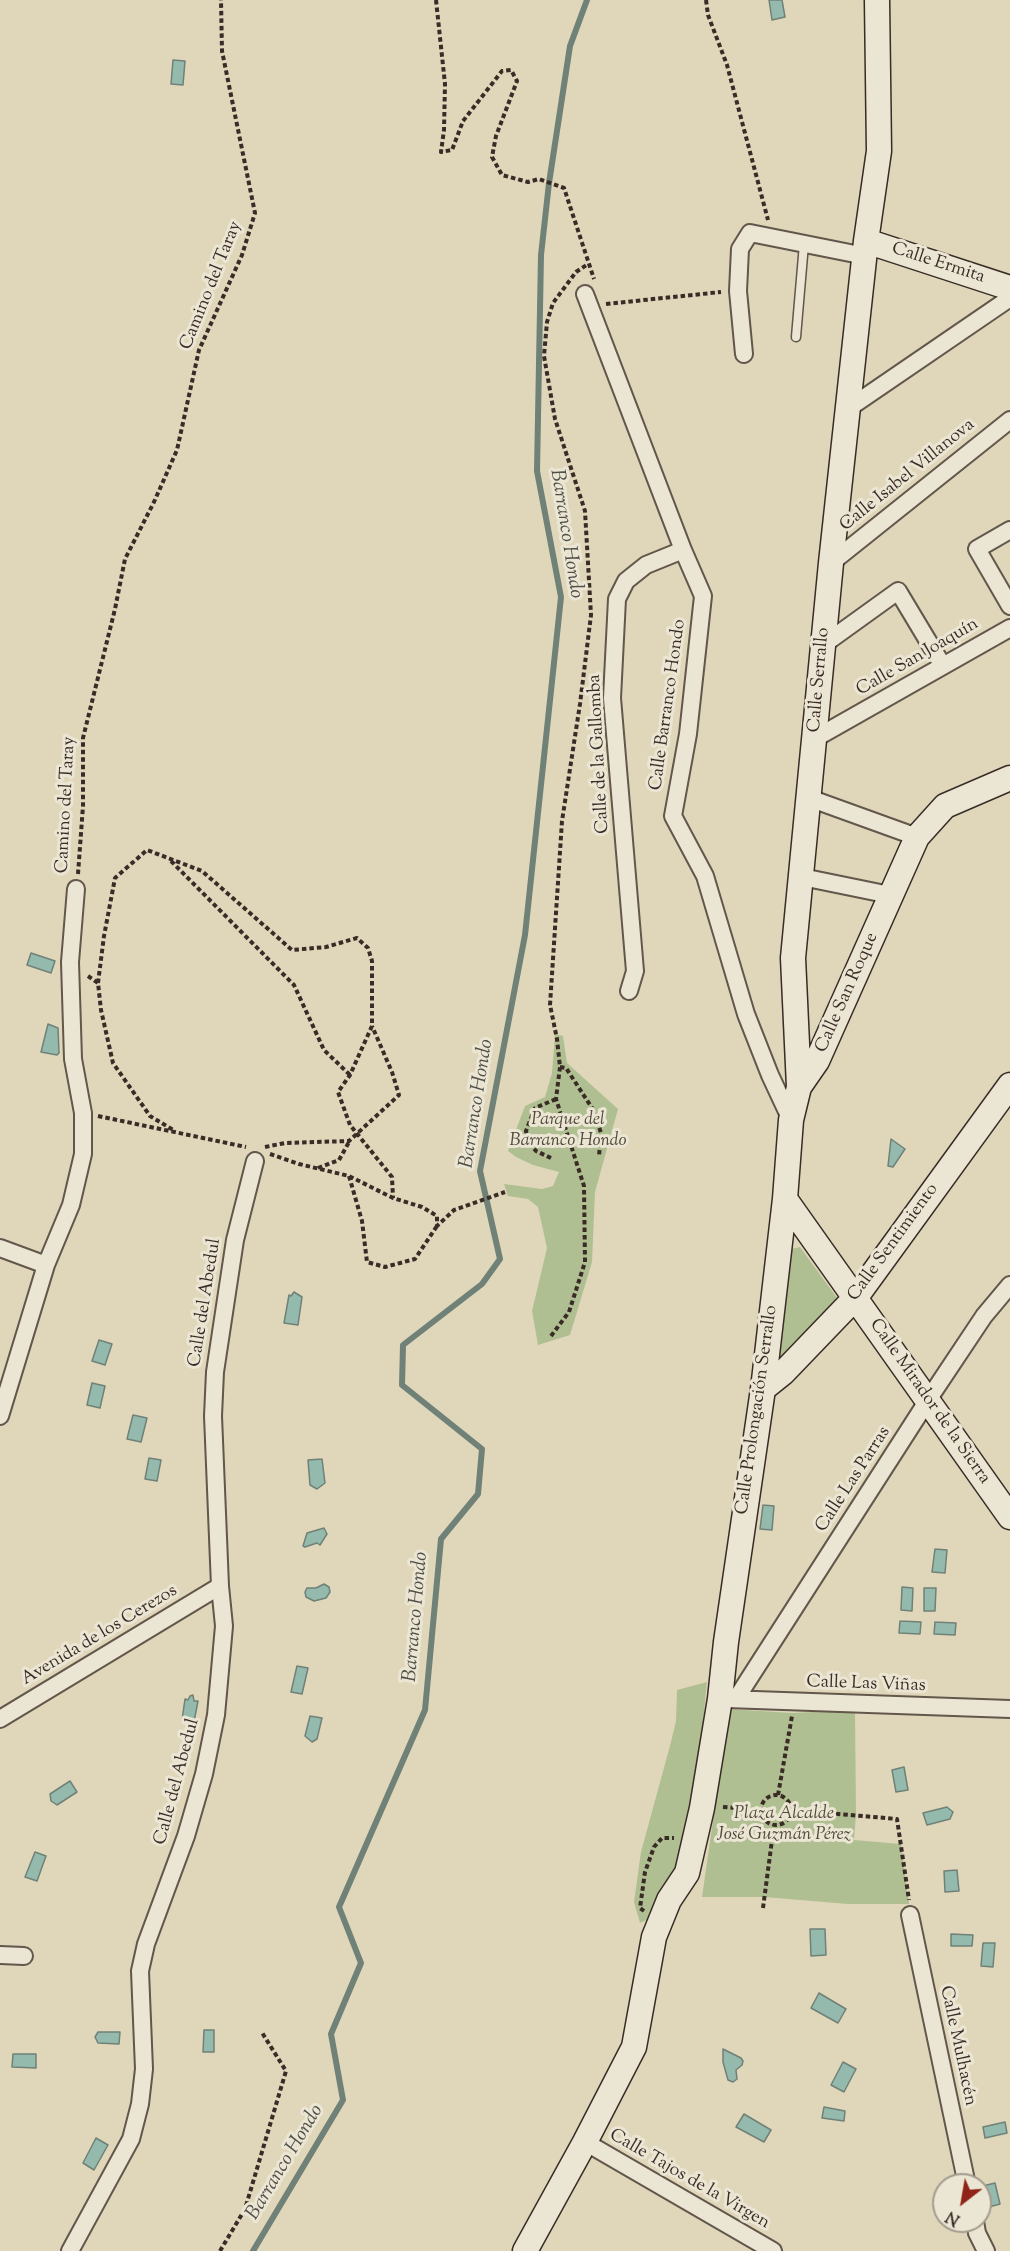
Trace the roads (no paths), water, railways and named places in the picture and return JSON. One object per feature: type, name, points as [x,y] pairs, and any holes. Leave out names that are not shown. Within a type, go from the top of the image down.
[{"type":"street","name":"Calle Serrallo","points":[[791,1120],[799,1087],[793,958],[831,562],[865,249],[879,151],[877,0]]},
{"type":"street","points":[[744,354],[738,291],[740,249],[750,233],[804,244],[865,249]]},
{"type":"street","name":"Calle Ermita","points":[[865,249],[1010,288]]},
{"type":"street","name":"Calle Barranco Hondo","points":[[594,291],[601,334],[683,550],[703,596],[688,734],[673,816],[705,876],[746,1014],[791,1120]]},
{"type":"street","points":[[849,408],[1010,298]]},
{"type":"street","name":"Calle Isabel Villanova","points":[[831,562],[1010,420]]},
{"type":"street","points":[[1010,530],[976,549],[1010,606]]},
{"type":"street","name":"Calle de la Gallomba","points":[[629,991],[635,971],[612,698],[616,599],[626,581],[646,565],[683,550]]},
{"type":"street","points":[[823,645],[898,591],[943,666]]},
{"type":"street","name":"Calle San Joaquín","points":[[814,739],[1010,628]]},
{"type":"street","name":"Calle San Roque","points":[[799,1087],[818,1061],[917,837],[945,806],[1010,778]]},
{"type":"street","points":[[809,798],[917,837]]},
{"type":"street","points":[[802,877],[891,895]]},
{"type":"street","points":[[0,1416],[46,1265],[71,1205],[83,1154],[83,1113],[73,1059],[70,962],[76,890]]},
{"type":"street","name":"Calle Sentimiento","points":[[763,1389],[783,1373],[856,1297],[1010,1085]]},
{"type":"street","name":"Calle Prolongación Serrallo","points":[[525,2251],[634,2047],[654,1937],[669,1900],[687,1873],[728,1699],[726,1642],[763,1389],[785,1199],[791,1120]]},
{"type":"street","name":"Calle del Abedul","points":[[70,2251],[131,2139],[140,2104],[144,2069],[141,1971],[146,1944],[186,1836],[204,1774],[216,1715],[223,1637],[213,1416],[215,1372],[235,1240],[261,1157]]},
{"type":"street","name":"Calle Mirador de la Sierra","points":[[785,1199],[1010,1517]]},
{"type":"street","points":[[0,1248],[46,1265]]},
{"type":"street","name":"Calle Las Parras","points":[[728,1699],[984,1316],[1010,1285]]},
{"type":"street","name":"Avenida de los Cerezos","points":[[0,1719],[220,1586]]},
{"type":"street","name":"Calle Las Viñas","points":[[728,1699],[1010,1709]]},
{"type":"street","name":"Calle Mulhacén","points":[[910,1915],[964,2173]]},
{"type":"street","points":[[0,1955],[24,1956]]},
{"type":"street","name":"Calle Tajos de la Virgen","points":[[585,2142],[773,2251]]},
{"type":"street","points":[[979,2233],[986,2251]]},
{"type":"lane","points":[[796,337],[804,244]]},
{"type":"water","points":[[769,0],[782,0],[785,17],[772,20]]},
{"type":"water","points":[[173,60],[185,61],[183,85],[171,84]]},
{"type":"water","points":[[31,953],[55,961],[51,973],[27,965]]},
{"type":"water","points":[[48,1024],[58,1028],[59,1053],[57,1055],[41,1052]]},
{"type":"water","points":[[891,1139],[905,1149],[893,1167],[888,1166]]},
{"type":"water","points":[[294,1292],[302,1297],[298,1325],[284,1323],[289,1295],[291,1296]]},
{"type":"water","points":[[99,1340],[112,1344],[105,1365],[92,1361]]},
{"type":"water","points":[[92,1383],[105,1386],[100,1408],[87,1405]]},
{"type":"water","points":[[133,1415],[147,1418],[141,1442],[127,1439]]},
{"type":"water","points":[[149,1458],[161,1460],[157,1481],[145,1479]]},
{"type":"water","points":[[322,1459],[325,1483],[317,1489],[310,1485],[308,1460]]},
{"type":"water","points":[[763,1505],[774,1506],[772,1530],[760,1529]]},
{"type":"water","points":[[324,1528],[327,1534],[320,1545],[317,1543],[303,1546],[307,1533]]},
{"type":"water","points":[[935,1549],[947,1550],[945,1573],[932,1572]]},
{"type":"water","points":[[324,1584],[329,1587],[330,1592],[326,1598],[314,1601],[306,1597],[307,1588],[316,1588]]},
{"type":"water","points":[[902,1587],[913,1588],[912,1611],[901,1610]]},
{"type":"water","points":[[924,1588],[936,1588],[935,1611],[924,1611]]},
{"type":"water","points":[[900,1621],[921,1622],[920,1634],[899,1633]]},
{"type":"water","points":[[935,1622],[956,1623],[955,1635],[934,1634]]},
{"type":"water","points":[[297,1666],[308,1668],[302,1694],[291,1692]]},
{"type":"water","points":[[193,1695],[194,1701],[198,1701],[194,1722],[182,1720],[185,1699],[188,1700]]},
{"type":"water","points":[[310,1716],[322,1718],[317,1739],[312,1742],[305,1736]]},
{"type":"water","points":[[904,1767],[908,1790],[896,1792],[892,1770]]},
{"type":"water","points":[[70,1781],[77,1792],[57,1805],[51,1801],[50,1794]]},
{"type":"water","points":[[947,1807],[953,1812],[950,1819],[927,1825],[923,1813]]},
{"type":"water","points":[[35,1852],[46,1856],[37,1881],[25,1877]]},
{"type":"water","points":[[957,1870],[959,1891],[945,1892],[944,1871]]},
{"type":"water","points":[[810,1929],[825,1929],[826,1955],[811,1956]]},
{"type":"water","points":[[951,1934],[973,1935],[972,1946],[951,1946]]},
{"type":"water","points":[[983,1943],[995,1943],[993,1967],[981,1966]]},
{"type":"water","points":[[819,1993],[846,2009],[838,2023],[811,2008]]},
{"type":"water","points":[[204,2030],[214,2030],[214,2052],[203,2052]]},
{"type":"water","points":[[98,2032],[120,2032],[119,2044],[98,2043],[95,2037]]},
{"type":"water","points":[[723,2049],[743,2061],[736,2070],[737,2079],[733,2082],[728,2080],[723,2062]]},
{"type":"water","points":[[13,2054],[36,2054],[36,2068],[12,2067]]},
{"type":"water","points":[[843,2062],[856,2069],[844,2092],[831,2085]]},
{"type":"water","points":[[824,2107],[845,2111],[844,2121],[822,2118]]},
{"type":"water","points":[[744,2114],[771,2130],[764,2142],[736,2127]]},
{"type":"water","points":[[1005,2122],[1007,2133],[985,2138],[983,2127]]},
{"type":"water","points":[[96,2138],[108,2145],[94,2170],[83,2163]]},
{"type":"water","points":[[995,2183],[1000,2204],[992,2206],[992,2184]]},
{"type":"waterway","name":"Barranco Hondo","points":[[253,2251],[343,2100],[331,2034],[361,1963],[339,1907],[425,1710],[441,1539],[478,1494],[482,1449],[402,1385],[403,1345],[482,1284],[500,1259],[480,1171],[525,935],[561,597],[537,471],[541,255],[549,183],[570,46],[587,0]]},
{"type":"park label","name":"Parque del Barranco Hondo","points":[[568,1131]]},
{"type":"park label","name":"Plaza Alcalde José Guzmán Pérez","points":[[784,1825]]}]
